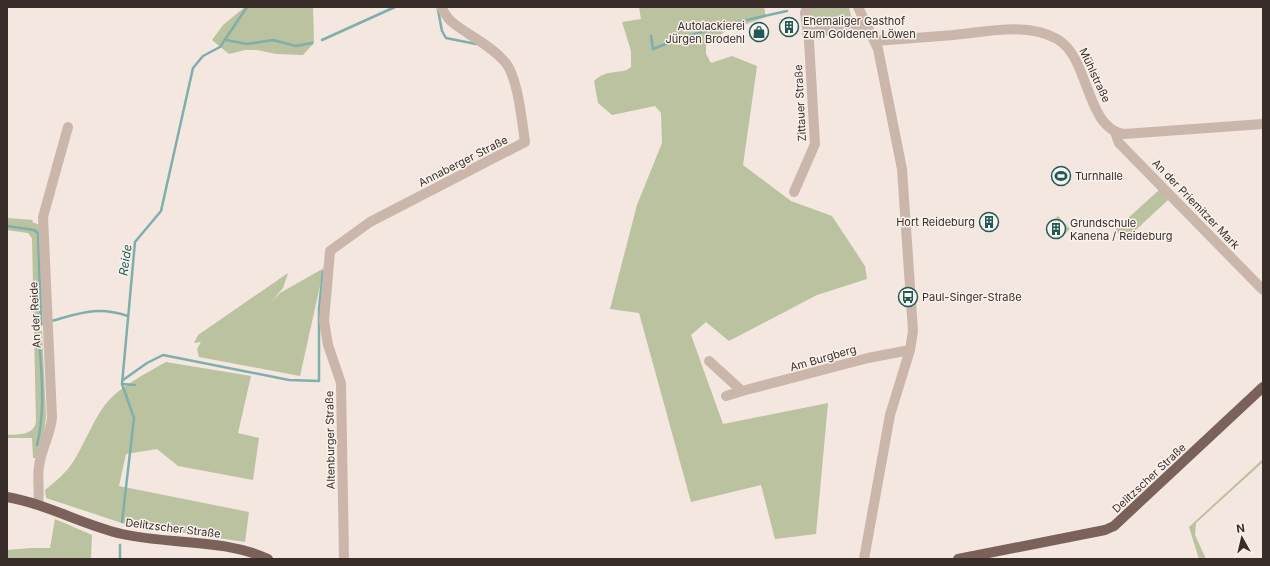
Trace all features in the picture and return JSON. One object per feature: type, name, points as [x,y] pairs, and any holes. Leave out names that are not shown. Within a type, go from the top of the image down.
[{"type":"main road","name":"Delitzscher Straße","points":[[958,559],[1105,530],[1114,526],[1263,387]]},
{"type":"main road","name":"Delitzscher Straße","points":[[7,497],[38,504],[121,534],[222,546],[252,552],[268,559]]},
{"type":"street","name":"Annaberger Straße","points":[[330,251],[370,222],[525,142],[511,72],[506,63],[471,34],[451,21],[441,7]]},
{"type":"street","name":"Zittauer Straße","points":[[794,192],[815,144],[805,13],[807,7]]},
{"type":"street","points":[[858,7],[866,26],[875,41],[880,56],[902,169],[913,331],[910,350],[890,415],[864,559]]},
{"type":"street","points":[[807,33],[866,26]]},
{"type":"street","name":"Mühlstraße","points":[[875,41],[1010,30],[1024,30],[1047,35],[1056,39],[1071,51],[1105,123],[1115,132]]},
{"type":"street","points":[[1115,132],[1124,134],[1263,124]]},
{"type":"street","name":"An der Reide","points":[[38,504],[40,491],[39,465],[52,426],[43,217],[68,127]]},
{"type":"street","name":"An der Priemitzer Mark","points":[[1115,132],[1119,143],[1263,290]]},
{"type":"street","name":"Altenburger Straße","points":[[330,251],[324,321],[328,345],[341,383],[344,559]]},
{"type":"street","name":"Am Burgberg","points":[[726,396],[868,358],[910,350]]},
{"type":"street","points":[[709,361],[742,391]]},
{"type":"green space","points":[[245,7],[313,7],[314,43],[303,55],[276,54],[257,50],[245,50],[229,54],[212,40],[223,25]]},
{"type":"green space","points":[[639,7],[764,7],[766,17],[724,32],[706,45],[706,54],[711,63],[732,56],[757,66],[743,165],[791,201],[832,216],[865,266],[867,279],[817,295],[729,341],[706,322],[691,335],[723,424],[828,403],[816,534],[775,539],[761,485],[691,502],[639,313],[610,309],[637,205],[662,143],[661,113],[655,106],[612,115],[598,103],[594,81],[604,74],[624,71],[631,67],[631,51],[622,22],[641,19]]},
{"type":"green space","points":[[810,7],[849,7],[852,20],[851,23],[815,27],[810,18]]},
{"type":"green space","points":[[1159,190],[1168,200],[1125,240],[1115,230]]},
{"type":"green space","points":[[1058,216],[1070,229],[1058,240],[1046,227]]},
{"type":"green space","points":[[7,218],[33,220],[32,222],[40,225],[43,325],[36,325],[37,330],[42,331],[46,416],[44,433],[37,458],[33,458],[32,438],[7,438],[7,435],[29,432],[32,430],[36,422],[32,238],[28,233],[7,230]]},
{"type":"green space","points":[[324,268],[300,376],[199,357],[197,349],[201,342],[194,343],[198,335],[288,273],[283,288],[271,302],[280,293]]},
{"type":"green space","points":[[166,362],[251,376],[238,433],[259,438],[253,480],[178,466],[157,449],[126,454],[119,486],[249,512],[245,542],[125,524],[46,498],[45,490],[70,466],[78,454],[99,413],[110,399],[130,383]]},
{"type":"green space","points":[[1263,459],[1263,462],[1196,523],[1195,535],[1206,559],[1199,559],[1189,527]]},
{"type":"green space","points":[[55,519],[92,535],[91,559],[7,559],[7,550],[50,548]]},
{"type":"waterway","name":"Reide","points":[[122,522],[134,418],[122,384],[135,242],[161,211],[193,68],[203,56],[220,47],[247,7]]},
{"type":"waterway","points":[[322,40],[395,7]]},
{"type":"waterway","points":[[438,10],[442,31],[446,38],[476,44]]},
{"type":"waterway","points":[[651,36],[653,49],[702,32],[787,11]]},
{"type":"waterway","points":[[226,40],[247,44],[273,40],[296,46],[312,43]]},
{"type":"waterway","points":[[7,226],[34,230],[38,233],[41,325]]},
{"type":"waterway","points":[[123,380],[147,363],[163,355],[289,380],[319,381],[319,308],[323,272]]},
{"type":"waterway","points":[[51,321],[80,313],[98,311],[107,311],[128,316]]},
{"type":"waterway","points":[[37,445],[40,431],[42,404],[42,376],[39,335]]},
{"type":"waterway","points":[[122,384],[135,385]]},
{"type":"waterway","name":"Reide","points":[[120,545],[120,559]]},
{"type":"place","name":"Ehemaliger Gasthof zum Goldenen Löwen","points":[[789,27]]},
{"type":"place","name":"Autolackierei Jürgen Brodehl","points":[[759,32]]},
{"type":"place","name":"Turnhalle","points":[[1061,176]]},
{"type":"place","name":"Hort Reideburg","points":[[989,222]]},
{"type":"place","name":"Grundschule Kanena / Reideburg","points":[[1056,229]]},
{"type":"place","name":"Paul-Singer-Straße","points":[[908,297]]}]
